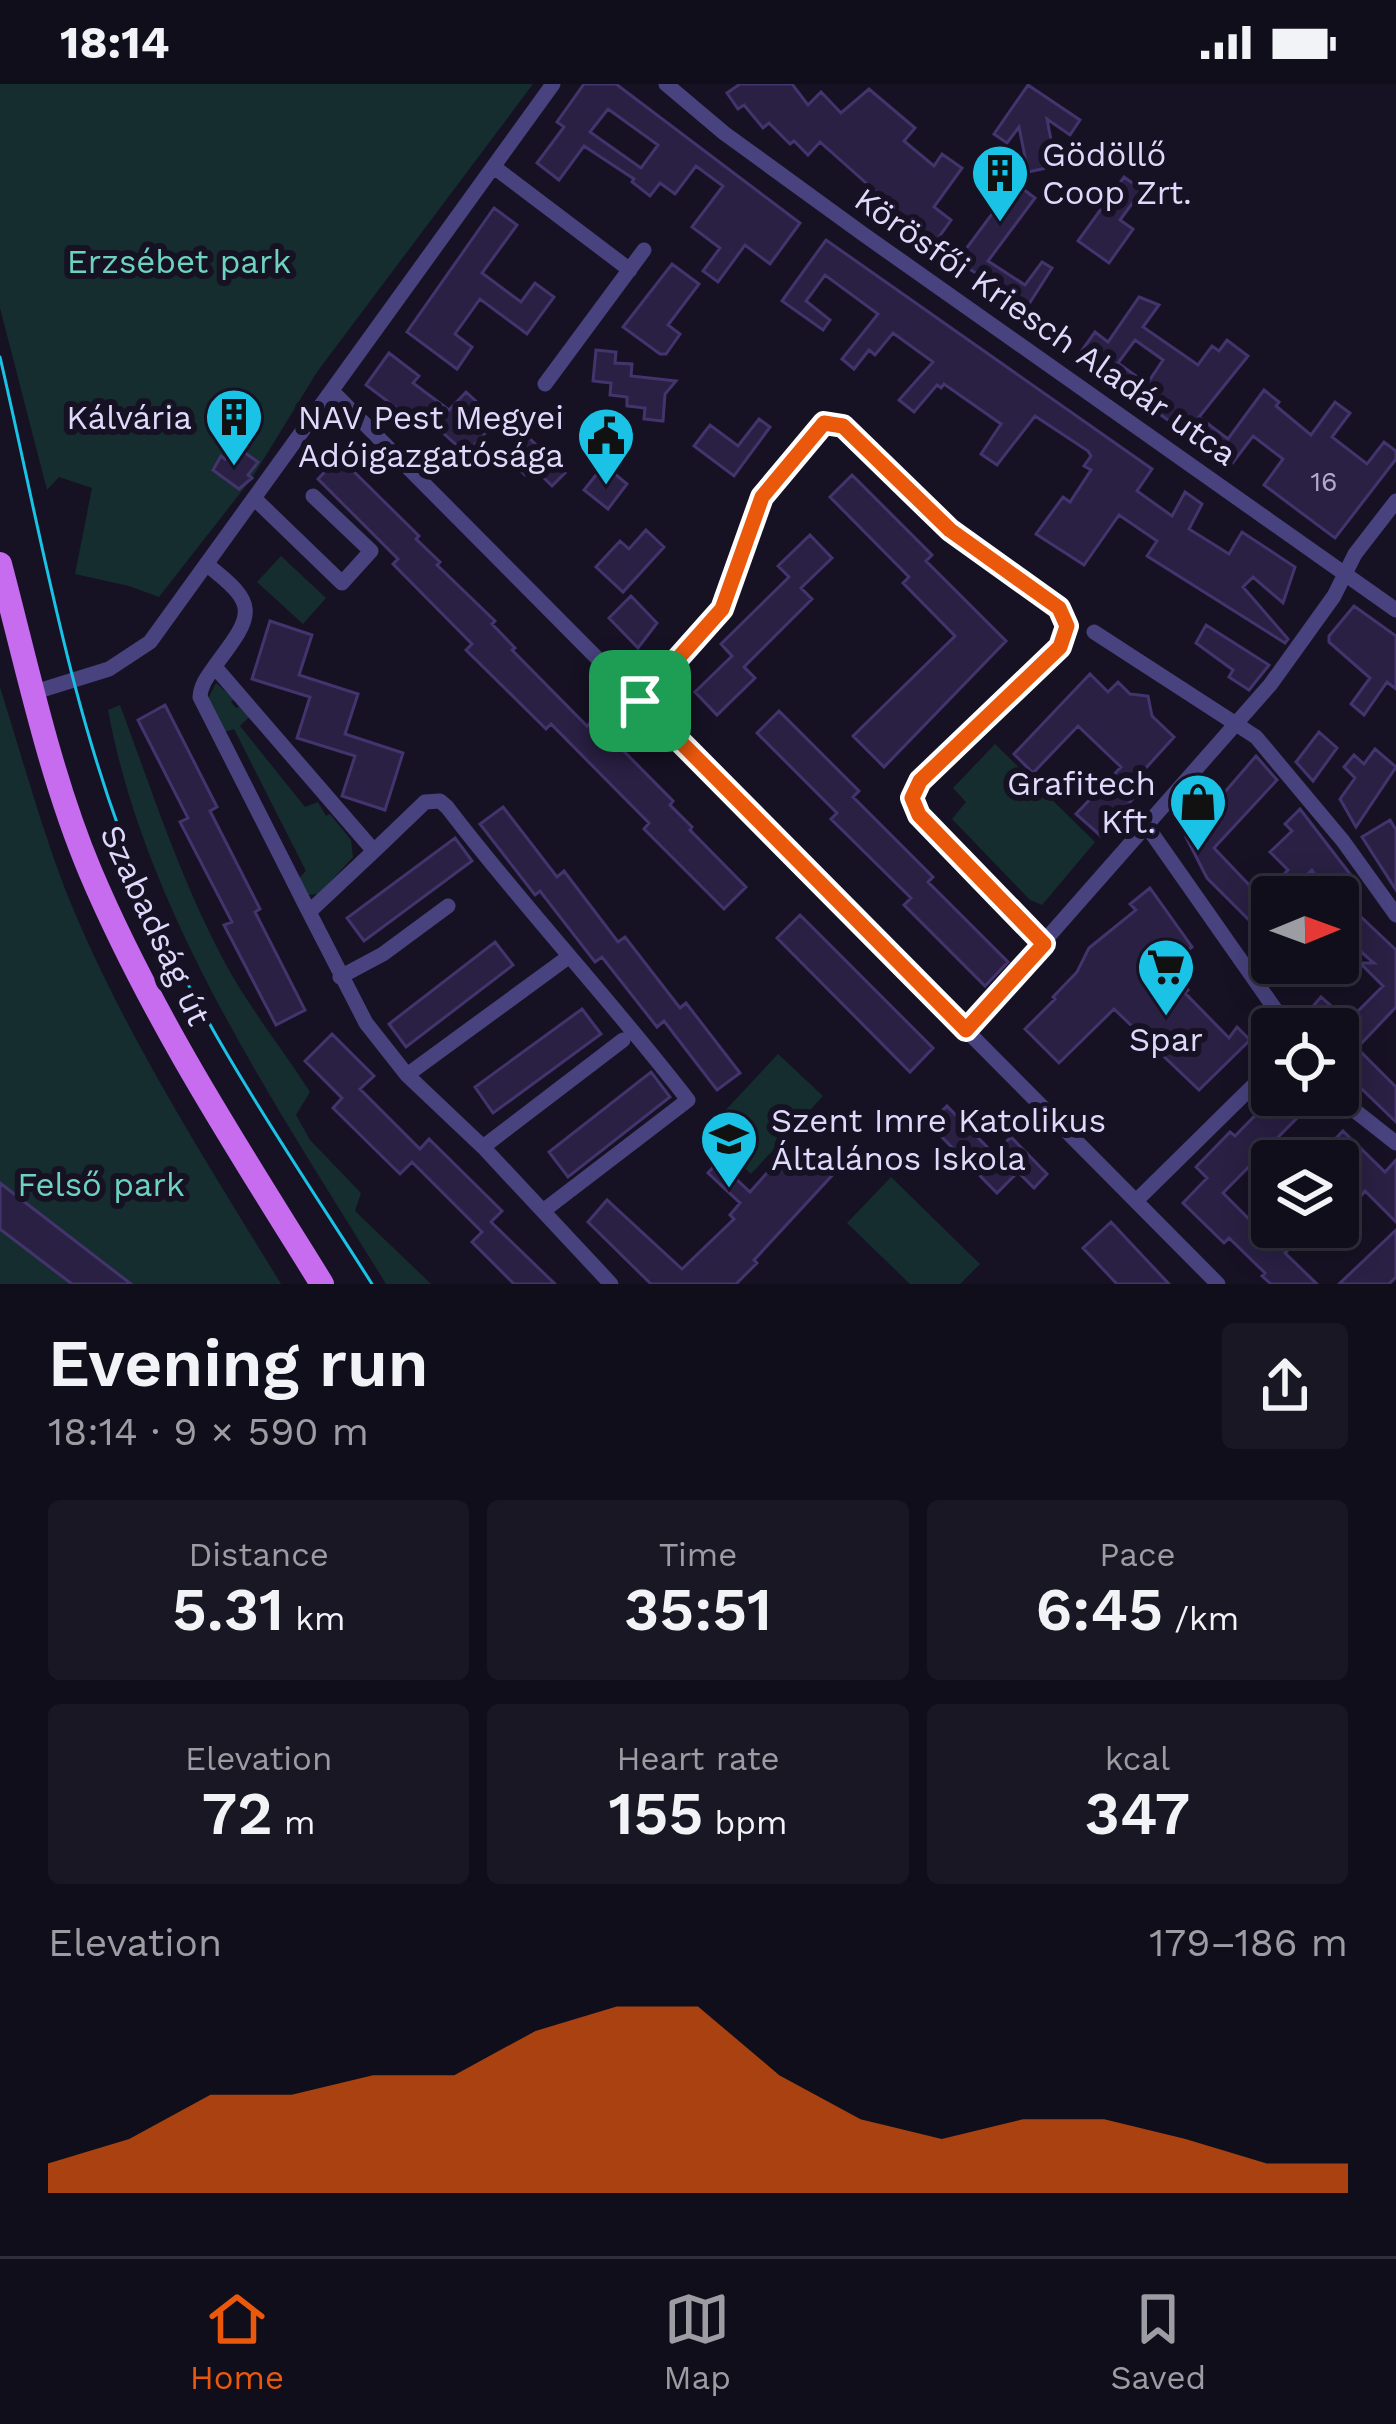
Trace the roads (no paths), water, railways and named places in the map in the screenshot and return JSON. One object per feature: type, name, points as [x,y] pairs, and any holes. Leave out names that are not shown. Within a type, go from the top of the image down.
[{"type":"main road","name":"Szabadság út","points":[[0,564],[73,825],[140,978],[192,1076],[322,1284]]},
{"type":"street","points":[[35,692],[109,669],[133,656],[161,629],[553,84]]},
{"type":"street","name":"Körösfői Kriesch Aladár utca","points":[[665,84],[863,234],[1396,610]]},
{"type":"street","points":[[494,167],[630,270]]},
{"type":"street","points":[[544,384],[644,250]]},
{"type":"street","points":[[332,391],[1218,1284]]},
{"type":"street","points":[[640,701],[728,599],[752,514],[762,497],[824,423],[843,426],[950,530],[1063,614],[1067,632],[1060,647],[920,781],[912,798],[919,815],[1044,944]]},
{"type":"street","points":[[255,499],[342,583],[371,551],[313,496]]},
{"type":"street","points":[[966,1030],[1238,723],[1309,632],[1396,501]]},
{"type":"street","points":[[206,564],[241,592],[247,606],[242,630],[200,688],[203,706],[340,977],[367,1023],[407,1075],[483,1147],[610,1284]]},
{"type":"street","points":[[1094,632],[1256,737],[1396,915]]},
{"type":"street","points":[[215,667],[374,851]]},
{"type":"street","points":[[309,912],[425,802],[440,801],[567,958],[635,1032],[688,1100],[543,1211]]},
{"type":"street","points":[[1146,825],[1274,1008]]},
{"type":"street","points":[[340,977],[383,955],[448,906]]},
{"type":"street","points":[[407,1075],[567,958]]},
{"type":"street","points":[[483,1147],[623,1040]]},
{"type":"street","points":[[1136,1201],[1251,1088]]},
{"type":"street","points":[[1359,1114],[1396,1143]]},
{"type":"tram line","points":[[0,357],[78,696],[144,892],[221,1043],[372,1284]]},
{"type":"place","name":"Gödöllő Coop Zrt.","points":[[1000,224]]},
{"type":"place","name":"Kálvária","points":[[234,468]]},
{"type":"place","name":"NAV Pest Megyei Adóigazgatósága","points":[[606,487]]},
{"type":"place","name":"Grafitech Kft.","points":[[1198,853]]},
{"type":"place","name":"Spar","points":[[1166,1018]]},
{"type":"place","name":"Szent Imre Katolikus Általános Iskola","points":[[729,1190]]},
{"type":"park label","name":"Erzsébet park","points":[[179,261]]},
{"type":"park label","name":"Felső park","points":[[101,1184]]}]
